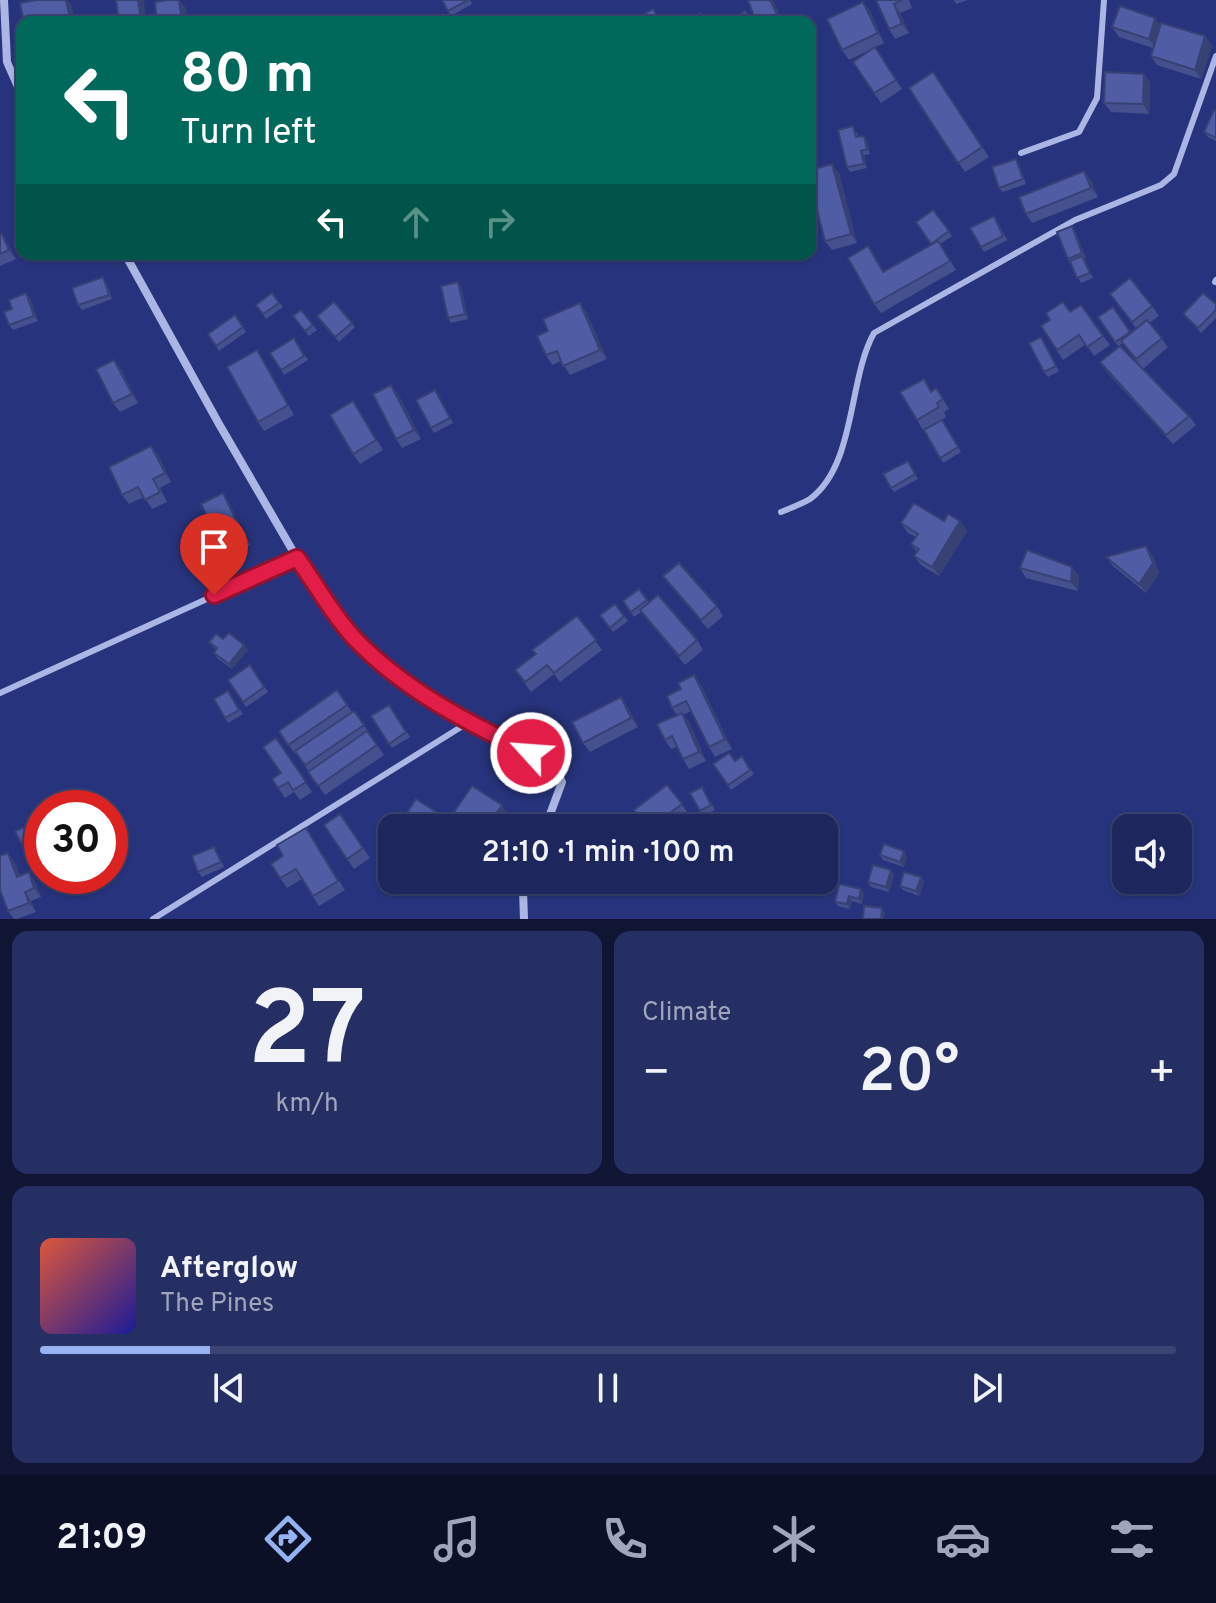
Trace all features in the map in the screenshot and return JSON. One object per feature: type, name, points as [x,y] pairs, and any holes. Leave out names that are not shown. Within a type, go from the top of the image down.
[{"type":"street","points":[[4,0],[7,62],[16,82]]},
{"type":"street","points":[[128,260],[297,558],[354,638],[407,685],[469,722],[554,764],[562,782],[550,814]]},
{"type":"street","points":[[523,894],[524,919]]},
{"type":"lane","points":[[1021,153],[1079,132],[1097,98],[1104,0]]},
{"type":"lane","points":[[781,512],[808,500],[826,483],[848,430],[863,352],[874,333],[1075,220],[1161,185],[1174,174],[1216,56]]},
{"type":"lane","points":[[0,693],[297,558]]},
{"type":"lane","points":[[153,919],[469,722]]},
{"type":"building","points":[[66,0],[70,16],[23,16],[20,3]]},
{"type":"building","points":[[116,0],[138,0],[140,16],[118,16]]},
{"type":"building","points":[[179,0],[181,16],[156,16],[155,2]]},
{"type":"building","points":[[442,0],[468,0],[448,11]]},
{"type":"building","points":[[748,0],[770,0],[778,16],[754,16]]},
{"type":"building","points":[[876,0],[902,0],[894,4],[902,24],[889,29]]},
{"type":"building","points":[[863,2],[878,33],[842,50],[827,19]]},
{"type":"building","points":[[1120,6],[1155,18],[1149,39],[1112,27]]},
{"type":"building","points":[[653,9],[657,16],[641,16]]},
{"type":"building","points":[[1161,23],[1205,36],[1195,70],[1151,56]]},
{"type":"building","points":[[875,47],[896,80],[874,93],[853,62]]},
{"type":"building","points":[[933,72],[982,147],[958,163],[909,88]]},
{"type":"building","points":[[1105,72],[1144,74],[1143,104],[1104,103]]},
{"type":"building","points":[[1216,111],[1216,138],[1204,132]]},
{"type":"building","points":[[853,126],[856,137],[864,136],[867,149],[861,151],[864,164],[847,167],[838,130]]},
{"type":"building","points":[[1016,159],[1023,179],[999,188],[992,167]]},
{"type":"building","points":[[832,164],[851,234],[825,241],[816,207],[816,168]]},
{"type":"building","points":[[1084,171],[1091,188],[1026,214],[1019,197]]},
{"type":"building","points":[[933,210],[949,231],[931,244],[916,222]]},
{"type":"building","points":[[994,216],[1003,236],[981,247],[970,228]]},
{"type":"building","points":[[1072,226],[1082,253],[1068,259],[1057,232]]},
{"type":"building","points":[[0,235],[9,250],[0,254]]},
{"type":"building","points":[[938,241],[950,261],[874,304],[848,258],[868,246],[883,272]]},
{"type":"building","points":[[1082,256],[1090,273],[1077,278],[1070,261]]},
{"type":"building","points":[[103,277],[109,295],[78,305],[72,288]]},
{"type":"building","points":[[1130,278],[1152,306],[1132,322],[1110,294]]},
{"type":"building","points":[[458,282],[465,314],[448,318],[441,286]]},
{"type":"building","points":[[26,293],[34,316],[9,325],[4,312],[12,309],[9,300]]},
{"type":"building","points":[[272,293],[279,303],[263,314],[256,305]]},
{"type":"building","points":[[1203,293],[1216,304],[1216,310],[1198,328],[1183,314]]},
{"type":"building","points":[[334,302],[352,323],[335,337],[317,316]]},
{"type":"building","points":[[1063,302],[1070,312],[1081,305],[1103,336],[1087,347],[1079,335],[1057,350],[1041,326],[1050,320],[1046,313]]},
{"type":"building","points":[[580,303],[600,350],[563,366],[557,351],[546,355],[537,336],[548,331],[543,319]]},
{"type":"building","points":[[1113,307],[1130,332],[1115,342],[1098,317]]},
{"type":"building","points":[[301,310],[313,325],[305,331],[293,316]]},
{"type":"building","points":[[235,315],[243,327],[216,346],[208,334]]},
{"type":"building","points":[[1147,320],[1162,338],[1136,359],[1121,341]]},
{"type":"building","points":[[1041,337],[1056,366],[1044,372],[1029,343]]},
{"type":"building","points":[[294,338],[304,356],[281,370],[270,353]]},
{"type":"building","points":[[1120,346],[1189,416],[1166,435],[1100,362]]},
{"type":"building","points":[[257,350],[288,405],[258,422],[227,367]]},
{"type":"building","points":[[114,360],[132,394],[113,403],[96,369]]},
{"type":"building","points":[[924,379],[931,392],[936,388],[943,399],[937,403],[939,407],[917,420],[900,392]]},
{"type":"building","points":[[391,385],[414,430],[396,439],[373,394]]},
{"type":"building","points":[[435,390],[450,418],[431,428],[416,400]]},
{"type":"building","points":[[353,401],[376,440],[353,454],[330,415]]},
{"type":"building","points":[[942,420],[958,447],[940,458],[924,430]]},
{"type":"building","points":[[151,446],[165,473],[153,479],[160,492],[145,500],[138,487],[122,495],[109,467]]},
{"type":"building","points":[[908,461],[915,474],[891,488],[883,474]]},
{"type":"building","points":[[223,493],[243,535],[222,546],[201,504]]},
{"type":"building","points":[[914,503],[944,521],[948,514],[960,521],[932,567],[914,556],[919,549],[911,544],[918,534],[901,523]]},
{"type":"building","points":[[1146,546],[1153,563],[1139,584],[1106,557]]},
{"type":"building","points":[[1027,550],[1072,567],[1071,582],[1020,568]]},
{"type":"building","points":[[679,563],[717,606],[701,620],[663,576]]},
{"type":"building","points":[[639,589],[647,600],[631,612],[623,601]]},
{"type":"building","points":[[658,595],[697,640],[679,656],[640,610]]},
{"type":"building","points":[[615,604],[624,616],[610,628],[600,615]]},
{"type":"building","points":[[577,616],[596,640],[554,673],[547,665],[525,682],[515,670],[536,654],[532,650]]},
{"type":"building","points":[[229,633],[244,645],[229,664],[214,653],[217,648],[209,642],[216,634],[223,639]]},
{"type":"building","points":[[250,665],[264,687],[243,702],[228,680]]},
{"type":"building","points":[[694,675],[725,739],[709,747],[686,701],[672,708],[667,696],[681,689],[678,683]]},
{"type":"building","points":[[337,690],[347,705],[288,745],[279,731]]},
{"type":"building","points":[[228,691],[239,710],[225,718],[214,699]]},
{"type":"building","points":[[621,697],[631,718],[583,743],[572,722]]},
{"type":"building","points":[[389,705],[406,732],[389,744],[371,716]]},
{"type":"building","points":[[354,711],[364,725],[305,765],[295,751]]},
{"type":"building","points":[[682,713],[699,752],[683,759],[672,736],[665,740],[657,724]]},
{"type":"building","points":[[367,731],[377,745],[318,786],[308,772]]},
{"type":"building","points":[[276,738],[306,782],[293,790],[288,782],[278,788],[272,779],[281,773],[263,747]]},
{"type":"building","points":[[508,753],[538,767],[529,786],[500,772]]},
{"type":"building","points":[[729,753],[735,761],[742,756],[750,770],[728,785],[713,764]]},
{"type":"building","points":[[667,785],[682,804],[668,814],[637,814],[634,810]]},
{"type":"building","points":[[472,786],[502,805],[496,814],[453,814]]},
{"type":"building","points":[[702,787],[711,805],[700,811],[690,793]]},
{"type":"building","points":[[416,799],[439,814],[406,814]]},
{"type":"building","points":[[340,814],[363,848],[347,859],[324,825]]},
{"type":"building","points":[[24,827],[24,842],[21,843],[15,831]]},
{"type":"building","points":[[306,828],[338,881],[313,896],[296,869],[280,878],[271,864],[283,856],[277,845]]},
{"type":"building","points":[[884,844],[904,851],[900,862],[880,855]]},
{"type":"building","points":[[214,847],[221,862],[198,872],[192,856]]},
{"type":"building","points":[[8,853],[17,877],[24,874],[24,894],[29,903],[8,911],[0,890],[0,856]]},
{"type":"building","points":[[873,865],[891,870],[886,887],[868,882]]},
{"type":"building","points":[[904,872],[921,877],[916,891],[900,886]]},
{"type":"building","points":[[839,884],[861,889],[859,899],[849,896],[847,904],[835,902]]},
{"type":"building","points":[[864,906],[882,908],[881,919],[863,919]]},
{"type":"route","points":[[214,595],[297,558],[354,638],[407,685],[469,722],[531,753]]}]
